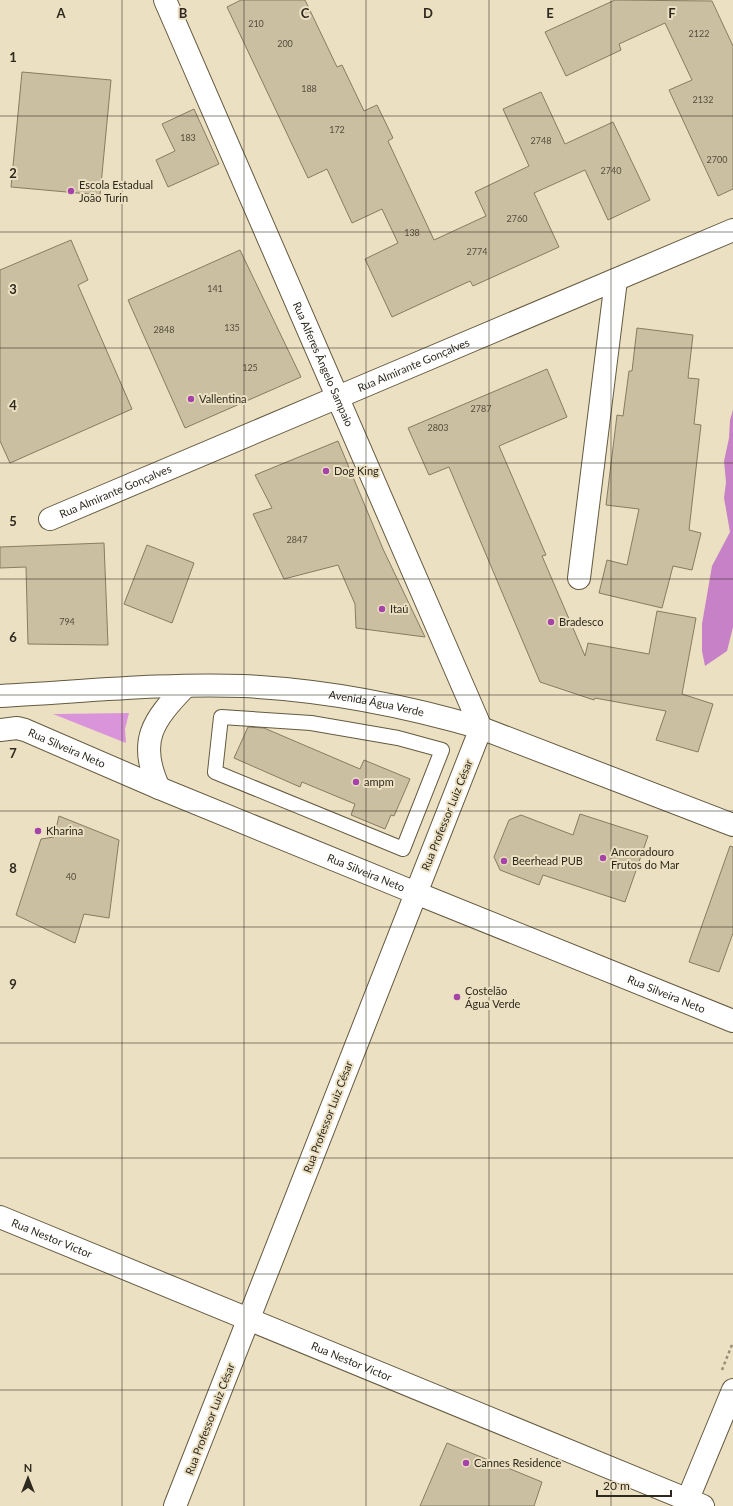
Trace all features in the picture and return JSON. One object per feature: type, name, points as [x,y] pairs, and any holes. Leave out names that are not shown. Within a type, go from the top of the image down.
[{"type":"street","name":"Rua Alferes Ângelo Sampaio","points":[[165,0],[481,728]]},
{"type":"street","name":"Rua Almirante Gonçalves","points":[[50,519],[733,230]]},
{"type":"street","points":[[579,578],[616,280]]},
{"type":"street","points":[[159,788],[152,773],[149,756],[150,740],[154,724],[164,709],[186,686]]},
{"type":"street","name":"Avenida Água Verde","points":[[0,696],[186,686],[256,687],[341,696],[426,712],[481,728],[733,825]]},
{"type":"street","name":"Rua Silveira Neto","points":[[0,730],[17,728],[25,730],[159,788],[733,1021]]},
{"type":"street","name":"Rua Professor Luiz César","points":[[175,1506],[481,728]]},
{"type":"street","name":"Rua Nestor Victor","points":[[0,1217],[692,1504]]},
{"type":"street","points":[[692,1504],[733,1390]]},
{"type":"lane","points":[[221,716],[311,723],[398,738],[442,750],[403,849],[215,772],[221,716]]},
{"type":"shaded area","points":[[733,410],[733,627],[727,651],[705,666],[702,651],[702,624],[712,566],[730,532],[724,498],[726,482],[724,461],[729,438],[730,420]]},
{"type":"shaded area","points":[[129,713],[125,729],[126,743],[53,714]]},
{"type":"building","points":[[241,0],[305,0],[337,67],[342,65],[364,111],[377,105],[393,138],[388,141],[434,240],[486,216],[475,192],[529,166],[503,109],[541,92],[565,144],[613,122],[650,200],[608,220],[585,170],[534,193],[559,247],[473,286],[470,281],[392,317],[365,259],[398,243],[382,209],[352,223],[327,169],[308,178],[227,7]]},
{"type":"building","points":[[615,0],[712,1],[733,46],[733,189],[718,196],[669,90],[692,80],[665,23],[619,44],[621,50],[566,76],[545,32]]},
{"type":"building","points":[[22,72],[111,80],[100,195],[11,187]]},
{"type":"building","points":[[194,109],[219,164],[168,187],[156,160],[175,151],[162,124]]},
{"type":"building","points":[[71,240],[88,280],[78,285],[132,409],[10,463],[0,441],[0,270]]},
{"type":"building","points":[[240,250],[301,377],[185,428],[128,300]]},
{"type":"building","points":[[637,328],[693,335],[688,378],[699,379],[694,424],[701,425],[689,530],[701,533],[692,570],[673,566],[662,608],[599,593],[607,560],[627,565],[639,509],[606,505],[617,415],[623,416],[629,371],[632,371]]},
{"type":"building","points":[[547,369],[567,417],[499,446],[546,555],[542,556],[585,656],[588,643],[649,654],[657,611],[696,618],[682,694],[713,704],[698,752],[656,740],[666,711],[595,698],[594,700],[540,682],[449,467],[429,475],[408,428]]},
{"type":"building","points":[[338,441],[383,549],[425,637],[356,628],[355,604],[338,565],[284,579],[253,514],[272,508],[255,475]]},
{"type":"building","points":[[104,543],[108,645],[28,644],[26,567],[0,568],[0,547]]},
{"type":"building","points":[[147,545],[194,563],[172,623],[124,604]]},
{"type":"building","points":[[248,727],[264,728],[360,769],[364,760],[410,779],[394,816],[391,815],[385,829],[351,815],[355,804],[302,782],[300,787],[234,758]]},
{"type":"building","points":[[580,814],[648,836],[625,902],[543,875],[539,885],[500,870],[494,857],[509,820],[521,815],[573,835]]},
{"type":"building","points":[[59,816],[119,840],[109,918],[84,914],[75,943],[16,915],[41,839],[54,837]]},
{"type":"building","points":[[730,846],[733,847],[733,933],[719,972],[689,962]]},
{"type":"building","name":"Cannes Residence","points":[[447,1443],[542,1482],[534,1506],[420,1506]]},
{"type":"place","name":"Escola Estadual João Turin","points":[[71,191]]},
{"type":"place","name":"Vallentina","points":[[191,399]]},
{"type":"place","name":"Dog King","points":[[326,471]]},
{"type":"place","name":"Itaú","points":[[382,609]]},
{"type":"place","name":"Bradesco","points":[[551,622]]},
{"type":"place","name":"ampm","points":[[356,782]]},
{"type":"place","name":"Kharina","points":[[38,831]]},
{"type":"place","name":"Ancoradouro Frutos do Mar","points":[[603,858]]},
{"type":"place","name":"Beerhead PUB","points":[[504,861]]},
{"type":"place","name":"Costelão Água Verde","points":[[457,997]]},
{"type":"place","name":"Cannes Residence","points":[[466,1463]]}]
